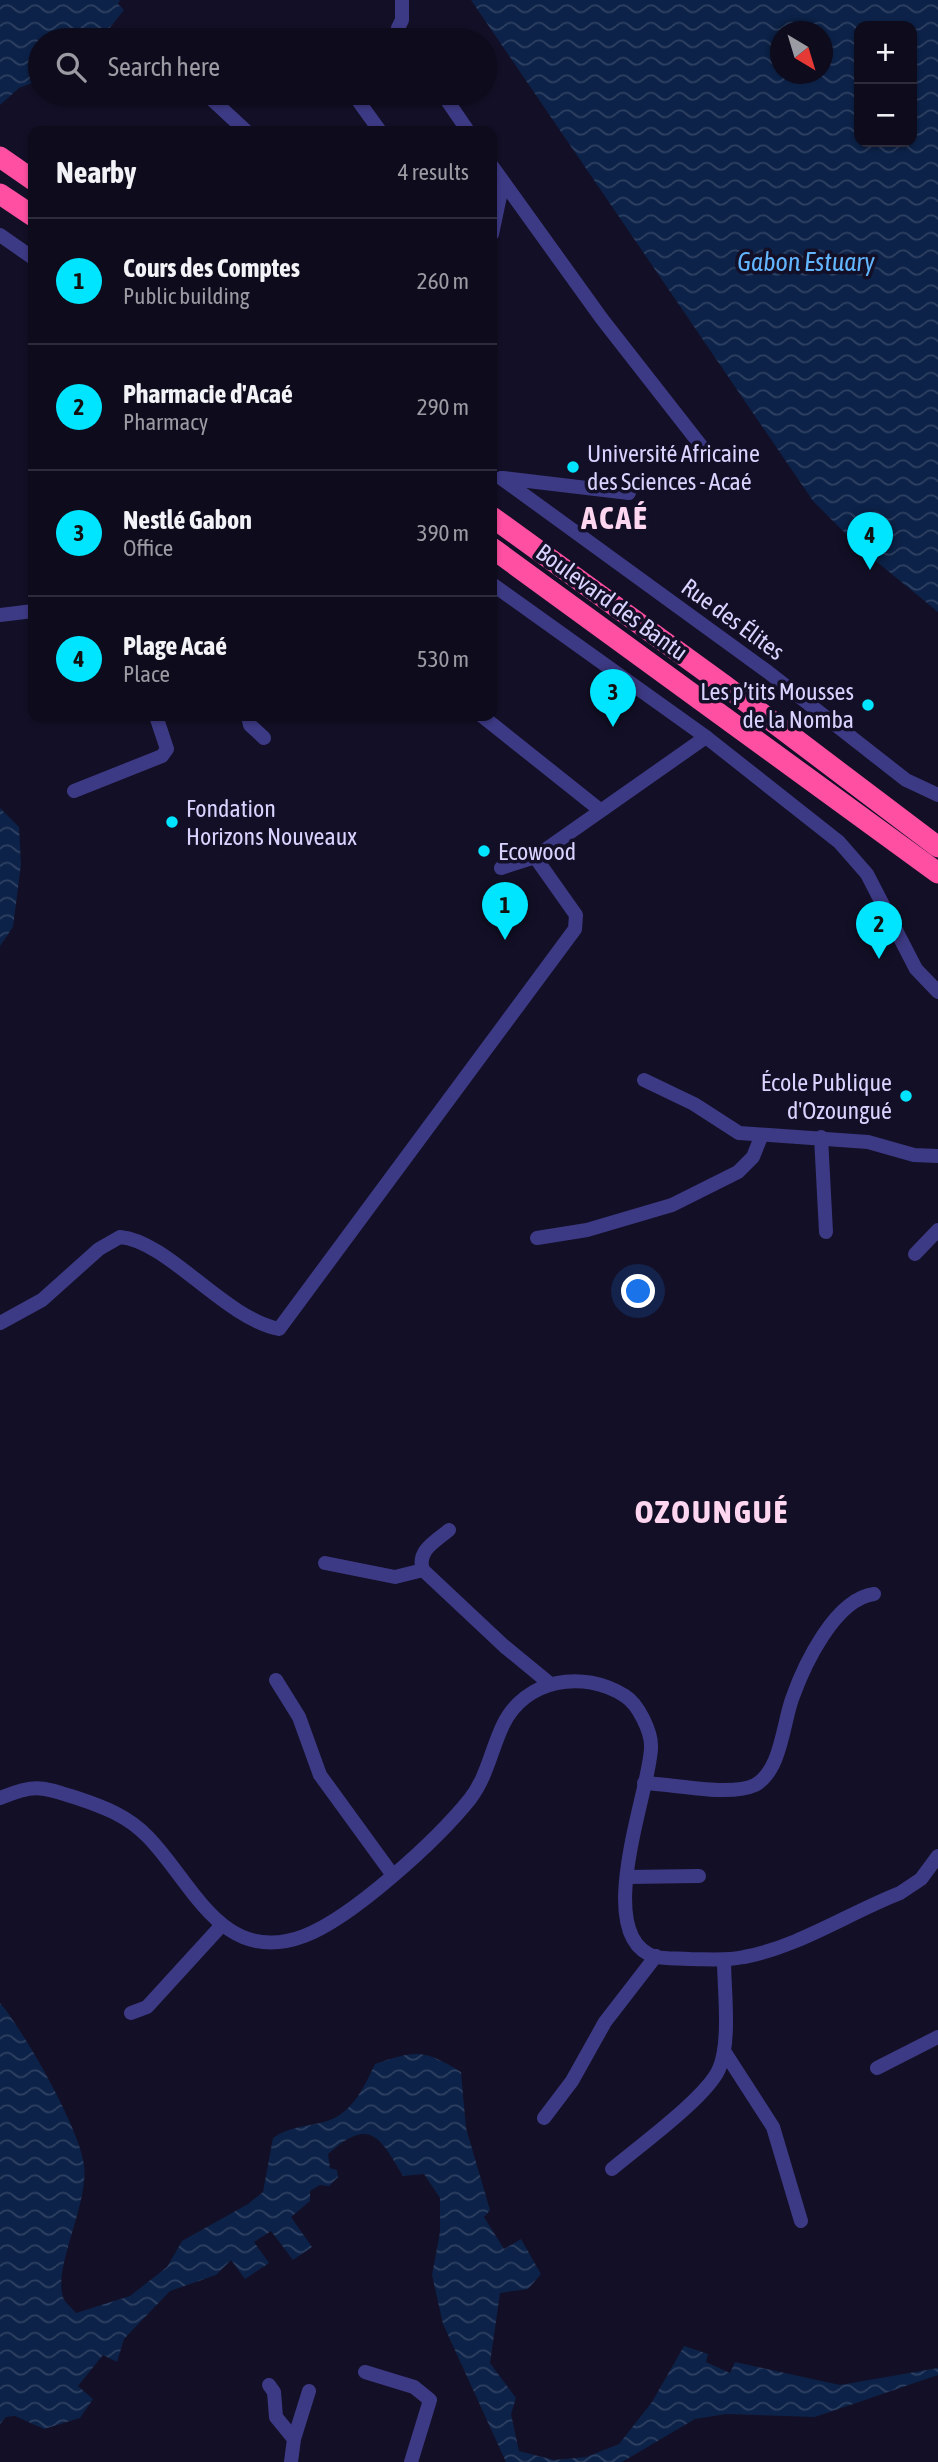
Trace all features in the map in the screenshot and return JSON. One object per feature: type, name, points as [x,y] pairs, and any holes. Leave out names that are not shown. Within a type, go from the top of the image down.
[{"type":"highway","points":[[0,157],[28,177]]},
{"type":"highway","points":[[0,194],[28,213]]},
{"type":"highway","name":"Boulevard des Bantu","points":[[497,521],[724,685],[936,867]]},
{"type":"highway","name":"Boulevard des Bantu","points":[[497,552],[936,867]]},
{"type":"street","points":[[400,28],[402,0]]},
{"type":"street","points":[[218,105],[241,126]]},
{"type":"street","points":[[361,105],[376,126]]},
{"type":"street","points":[[450,105],[465,126]]},
{"type":"street","points":[[497,173],[602,319],[706,452]]},
{"type":"street","points":[[497,210],[503,181]]},
{"type":"street","points":[[0,235],[28,254]]},
{"type":"street","points":[[497,477],[629,493]]},
{"type":"street","name":"Rue des Élites","points":[[497,478],[757,664],[906,780],[938,795]]},
{"type":"street","points":[[497,588],[706,737],[853,856],[879,892],[916,969],[938,992]]},
{"type":"street","points":[[0,615],[28,612]]},
{"type":"street","points":[[74,791],[162,756],[167,749],[158,721]]},
{"type":"street","points":[[249,721],[264,738]]},
{"type":"street","points":[[488,721],[600,810]]},
{"type":"street","points":[[501,867],[535,857],[706,737]]},
{"type":"street","points":[[0,1323],[42,1300],[99,1249],[120,1237],[142,1243],[253,1321],[279,1328],[575,929],[576,915],[535,857]]},
{"type":"street","points":[[644,1080],[694,1104],[739,1133],[761,1137],[821,1137],[883,1144],[914,1155],[938,1156]]},
{"type":"street","points":[[537,1238],[587,1230],[672,1205],[738,1172],[753,1157],[761,1137]]},
{"type":"street","points":[[821,1137],[826,1232]]},
{"type":"street","points":[[915,1254],[938,1230]]},
{"type":"street","points":[[449,1530],[422,1553],[420,1562],[423,1570],[504,1646],[549,1683]]},
{"type":"street","points":[[325,1563],[396,1577],[423,1570]]},
{"type":"street","points":[[644,1783],[732,1791],[761,1781],[776,1754],[793,1696],[813,1652],[845,1609],[855,1600],[874,1594]]},
{"type":"street","points":[[276,1680],[299,1717],[320,1775],[393,1874]]},
{"type":"street","points":[[0,1798],[34,1787],[116,1813],[148,1837],[221,1926],[241,1937],[282,1942],[306,1936],[361,1903],[393,1874],[470,1798],[509,1716],[529,1695],[549,1683],[564,1680],[578,1681],[627,1697],[650,1736],[652,1746],[627,1877],[626,1903],[629,1927],[642,1948],[656,1956],[724,1960],[745,1957],[782,1945],[900,1893],[921,1879],[938,1856]]},
{"type":"street","points":[[627,1877],[699,1876]]},
{"type":"street","points":[[131,2013],[147,2007],[221,1926]]},
{"type":"street","points":[[544,2118],[572,2081],[605,2022],[656,1956]]},
{"type":"street","points":[[612,2169],[705,2088],[720,2067],[724,2052],[724,1960]]},
{"type":"street","points":[[877,2068],[938,2037]]},
{"type":"street","points":[[724,2052],[773,2127],[801,2221]]},
{"type":"street","points":[[365,2372],[414,2387],[430,2400],[411,2462]]},
{"type":"street","points":[[269,2385],[274,2392],[276,2417],[294,2439]]},
{"type":"street","points":[[291,2462],[294,2439],[309,2391]]},
{"type":"water","points":[[0,0],[120,0],[118,4],[124,10],[110,28],[28,28],[28,85],[19,88],[0,105]]},
{"type":"water","name":"Gabon Estuary","points":[[471,0],[938,0],[938,612],[860,548],[813,501],[497,38],[497,28],[490,28]]},
{"type":"water","points":[[0,808],[19,827],[21,864],[13,927],[0,946]]},
{"type":"water","points":[[0,2003],[50,2081],[73,2128],[84,2165],[81,2198],[61,2284],[64,2299],[76,2313],[130,2296],[167,2267],[182,2241],[248,2204],[263,2192],[273,2138],[290,2129],[331,2120],[340,2115],[355,2101],[375,2064],[400,2056],[419,2054],[437,2059],[461,2072],[466,2128],[490,2210],[484,2217],[504,2249],[521,2239],[541,2274],[528,2289],[500,2293],[490,2363],[516,2398],[511,2414],[519,2451],[554,2460],[586,2457],[619,2444],[652,2402],[684,2346],[708,2354],[706,2362],[730,2373],[735,2362],[840,2385],[938,2368],[938,2375],[815,2417],[726,2414],[695,2419],[622,2462],[506,2462],[443,2324],[432,2275],[440,2232],[440,2198],[424,2174],[403,2176],[380,2142],[373,2136],[364,2134],[342,2142],[328,2154],[330,2168],[337,2170],[338,2177],[329,2186],[320,2185],[310,2191],[310,2201],[291,2217],[312,2247],[293,2260],[271,2231],[254,2242],[269,2263],[245,2279],[231,2260],[216,2275],[170,2291],[124,2339],[117,2362],[103,2355],[78,2386],[93,2399],[80,2418],[44,2429],[15,2416],[6,2417],[0,2424]]},
{"type":"place","name":"Université Africaine des Sciences - Acaé","points":[[573,467]]},
{"type":"place","name":"Plage Acaé","points":[[870,570]]},
{"type":"place","name":"Les p’tits Mousses de la Nomba","points":[[868,705]]},
{"type":"place","name":"Nestlé Gabon","points":[[613,727]]},
{"type":"place","name":"Fondation Horizons Nouveaux","points":[[172,822]]},
{"type":"place","name":"Ecowood","points":[[484,851]]},
{"type":"place","name":"Cours des Comptes","points":[[505,940]]},
{"type":"place","name":"Pharmacie d'Acaé","points":[[879,959]]},
{"type":"place","name":"École Publique d'Ozoungué","points":[[906,1096]]},
{"type":"district","name":"ACAÉ","points":[[615,517]]},
{"type":"district","name":"OZOUNGUÉ","points":[[712,1511]]}]
